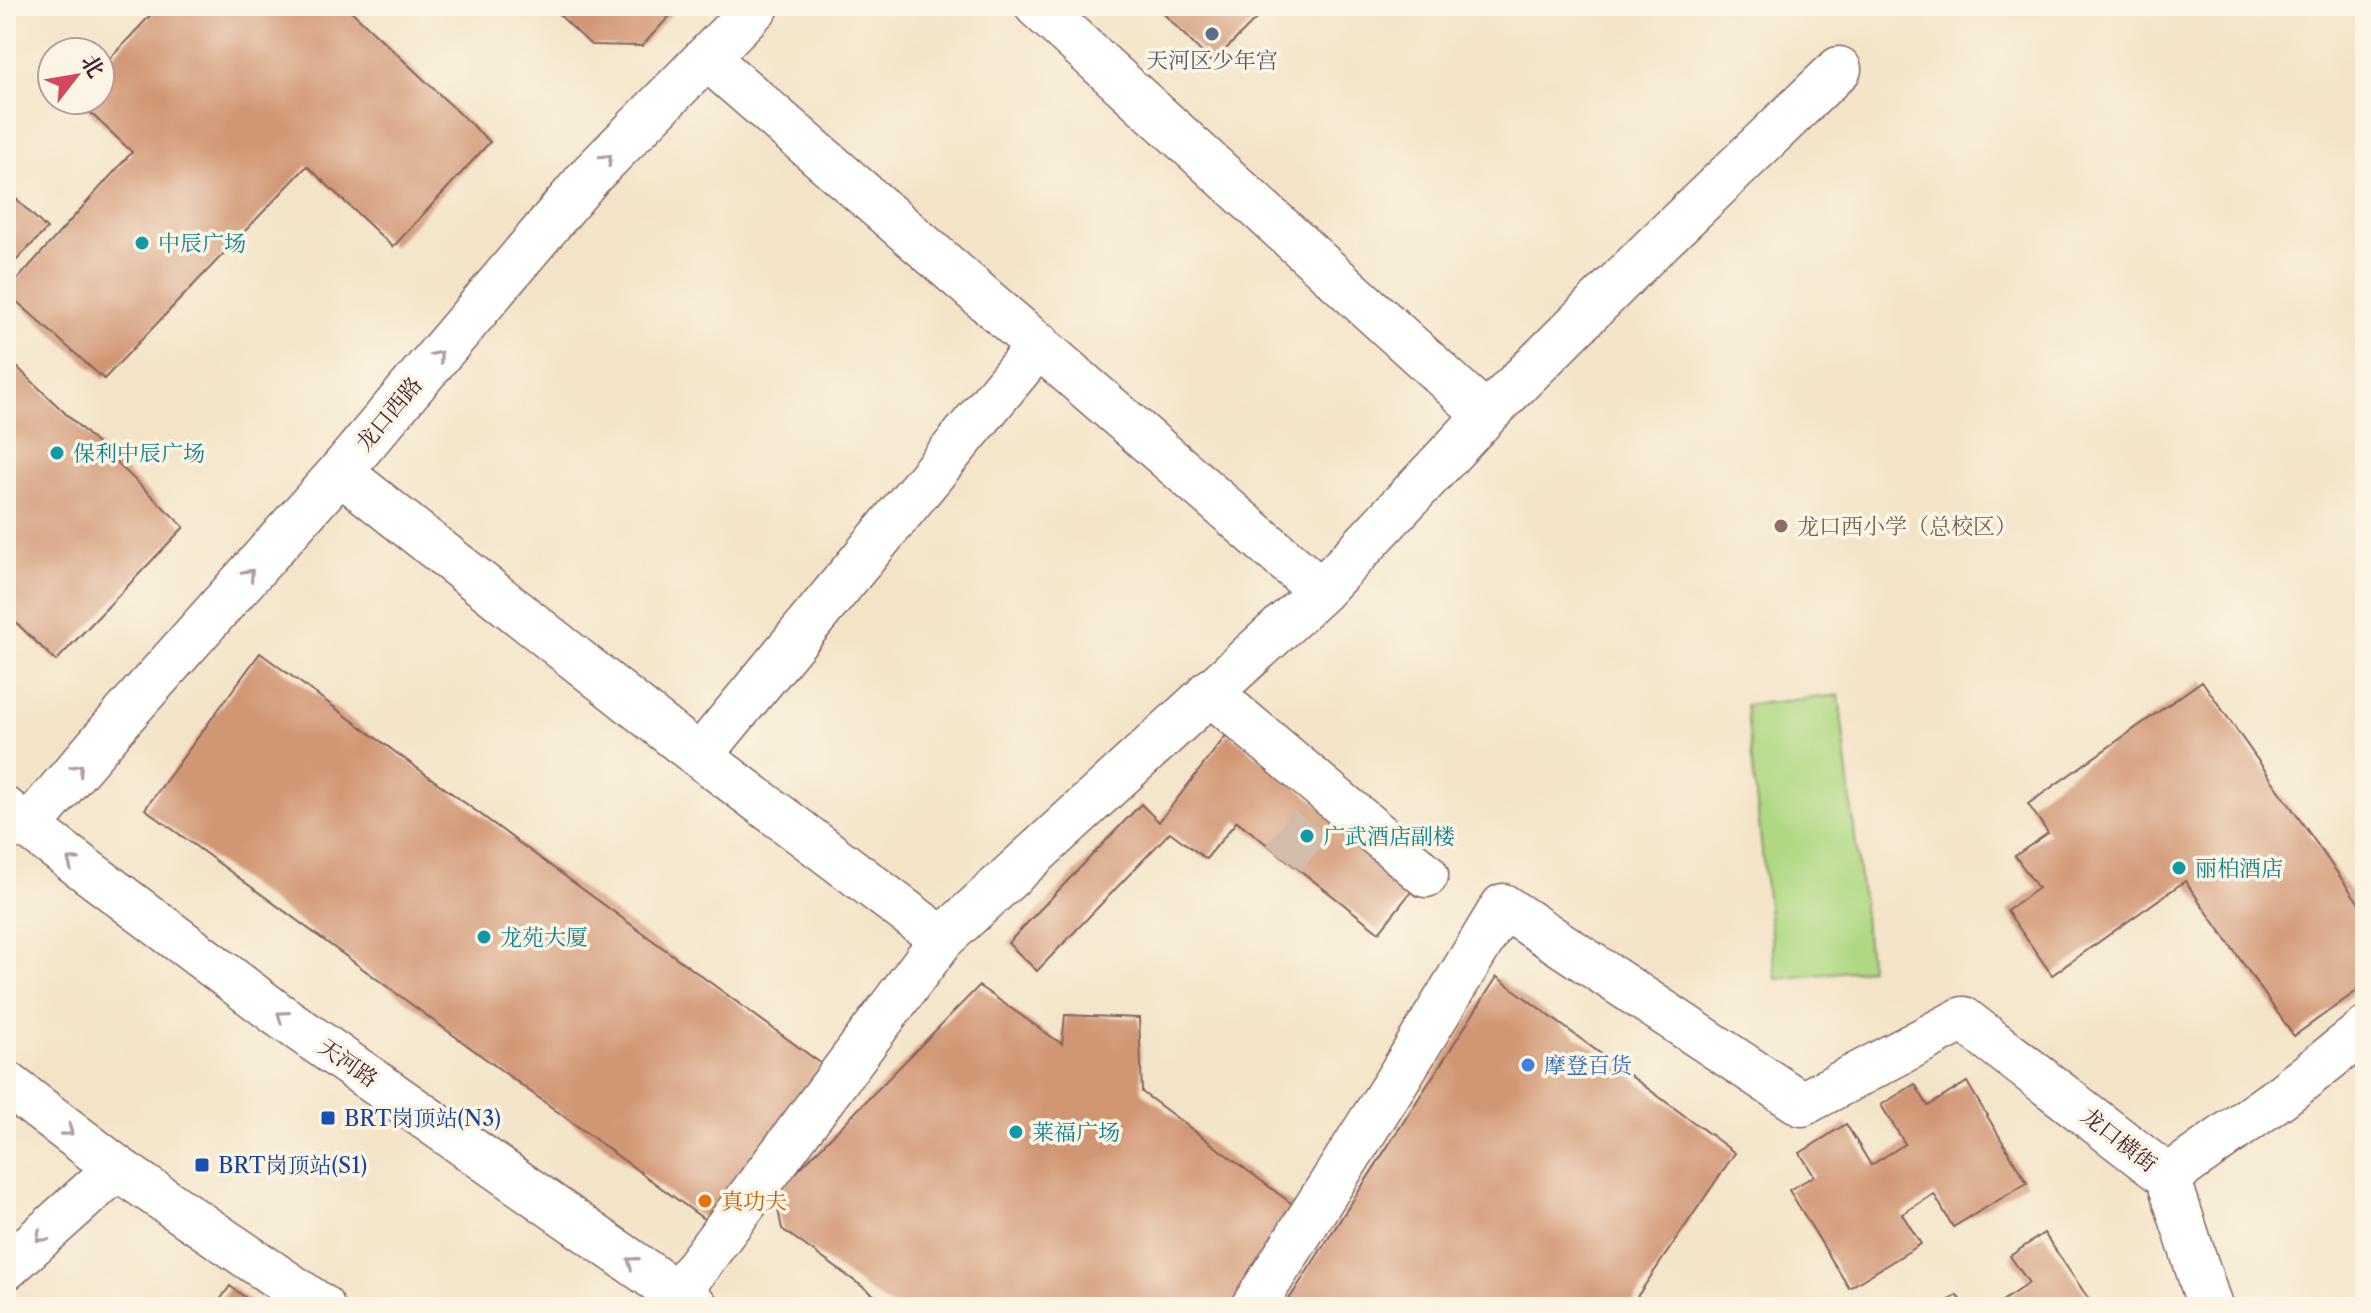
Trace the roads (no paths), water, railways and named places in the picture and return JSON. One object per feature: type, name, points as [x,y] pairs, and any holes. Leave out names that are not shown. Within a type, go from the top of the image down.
[{"type":"main road","name":"龙口西路","points":[[16,819],[131,707],[340,472],[590,176],[757,6]]},
{"type":"main road","points":[[1037,6],[1486,415]]},
{"type":"main road","points":[[707,58],[1321,591]]},
{"type":"main road","points":[[686,1300],[942,939],[1321,591],[1486,415],[1839,69]]},
{"type":"main road","points":[[700,756],[1039,345]]},
{"type":"main road","points":[[340,472],[700,756],[942,939]]},
{"type":"main road","points":[[1209,692],[1327,801],[1426,875]]},
{"type":"main road","name":"天河路","points":[[16,819],[279,1015],[686,1300]]},
{"type":"main road","name":"龙口横街","points":[[1253,1307],[1503,906],[1802,1104],[1963,1019],[2168,1177],[2210,1307]]},
{"type":"main road","points":[[2168,1177],[2283,1095],[2365,1030]]},
{"type":"main road","points":[[6,1083],[117,1168],[322,1307]]},
{"type":"main road","points":[[6,1268],[117,1168]]},
{"type":"tunnel","points":[[1284,858],[1322,808]]},
{"type":"place","name":"天河区少年宫","points":[[1212,34]]},
{"type":"place","name":"中辰广场","points":[[142,243]]},
{"type":"place","name":"保利中辰广场","points":[[57,453]]},
{"type":"place","name":"龙口西小学（总校区）","points":[[1781,526]]},
{"type":"place","name":"广武酒店副楼","points":[[1307,836]]},
{"type":"place","name":"丽柏酒店","points":[[2179,868]]},
{"type":"place","name":"龙苑大厦","points":[[484,937]]},
{"type":"place","name":"摩登百货","points":[[1528,1065]]},
{"type":"place","name":"BRT岗顶站(N3)","points":[[328,1118]]},
{"type":"place","name":"莱福广场","points":[[1016,1132]]},
{"type":"place","name":"BRT岗顶站(S1)","points":[[202,1165]]},
{"type":"place","name":"真功夫","points":[[705,1201]]}]
